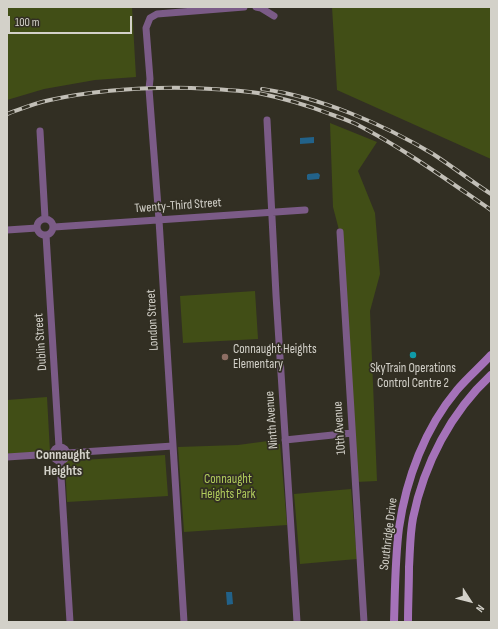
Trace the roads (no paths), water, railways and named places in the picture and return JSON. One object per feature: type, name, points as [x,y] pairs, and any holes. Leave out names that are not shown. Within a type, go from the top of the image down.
[{"type":"main road","name":"Southridge Drive","points":[[394,622],[396,554],[399,528],[404,500],[411,475],[431,430],[443,410],[457,390],[491,355]]},
{"type":"main road","points":[[473,393],[475,371]]},
{"type":"main road","name":"Southridge Drive","points":[[408,622],[410,540],[413,518],[422,486],[439,443],[449,426],[473,393],[491,375]]},
{"type":"street","name":"London Street","points":[[184,622],[146,28],[150,18],[157,14],[244,7]]},
{"type":"street","points":[[256,7],[261,8],[274,16]]},
{"type":"street","name":"Ninth Avenue","points":[[267,120],[297,622]]},
{"type":"street","points":[[40,131],[45,218]]},
{"type":"street","name":"Twenty-Third Street","points":[[54,227],[305,210]]},
{"type":"street","points":[[45,218],[52,222],[54,227],[49,234],[46,235],[39,232],[37,228],[38,222],[45,218]]},
{"type":"street","points":[[7,230],[37,228]]},
{"type":"street","name":"10th Avenue","points":[[340,232],[364,622]]},
{"type":"street","name":"Dublin Street","points":[[46,235],[59,447]]},
{"type":"street","points":[[285,440],[352,433]]},
{"type":"street","points":[[67,453],[173,446]]},
{"type":"street","points":[[53,454],[54,450],[59,447],[63,448],[67,453]]},
{"type":"street","points":[[53,454],[54,458],[58,461],[62,461],[66,458],[67,453]]},
{"type":"street","points":[[7,457],[53,454]]},
{"type":"street","points":[[60,461],[70,622]]},
{"type":"water","points":[[314,137],[314,143],[300,144],[300,138]]},
{"type":"water","points":[[318,173],[320,175],[319,179],[307,179],[308,174]]},
{"type":"water","points":[[226,592],[232,592],[233,604],[227,605]]},
{"type":"railway","points":[[7,114],[33,104],[50,100],[120,90],[191,88],[258,93],[285,99],[340,117],[356,124],[408,154],[491,210]]},
{"type":"railway","points":[[262,89],[306,98],[372,122],[433,154],[491,194]]},
{"type":"place","name":"SkyTrain Operations Control Centre 2","points":[[413,355]]},
{"type":"place","name":"Connaught Heights Elementary","points":[[225,357]]},
{"type":"district","name":"Connaught Heights","points":[[63,464]]},
{"type":"park label","name":"Connaught Heights Park","points":[[228,488]]}]
